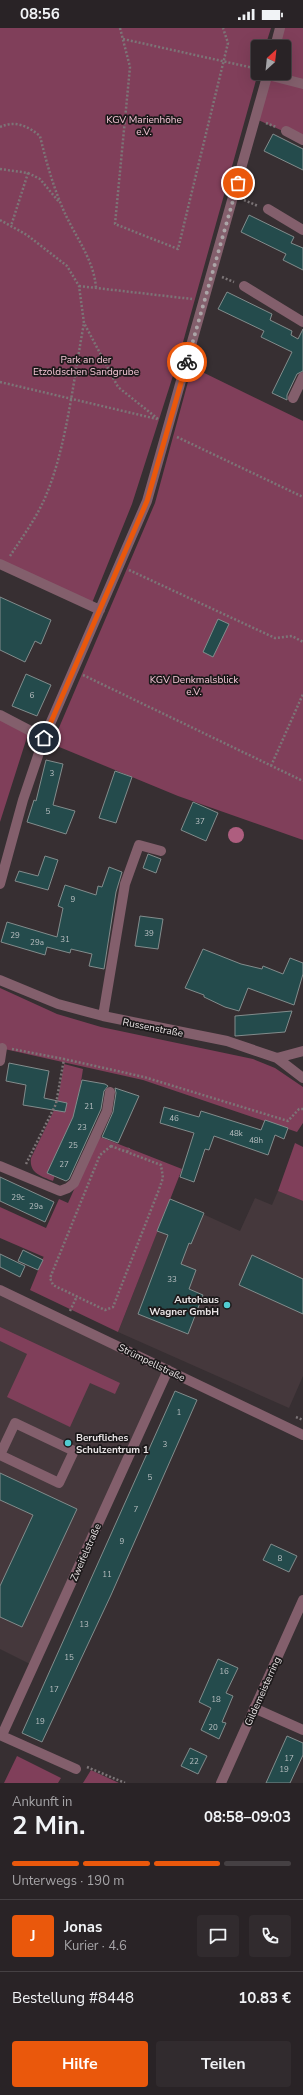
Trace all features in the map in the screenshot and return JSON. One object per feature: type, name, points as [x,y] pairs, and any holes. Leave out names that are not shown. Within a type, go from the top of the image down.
[{"type":"street","points":[[277,40],[280,28]]},
{"type":"street","points":[[0,884],[22,800],[44,738],[147,501],[266,80]]},
{"type":"street","points":[[289,80],[303,84]]},
{"type":"street","points":[[286,131],[303,140]]},
{"type":"street","points":[[268,209],[303,230]]},
{"type":"street","points":[[244,286],[303,322]]},
{"type":"street","points":[[293,398],[303,377]]},
{"type":"street","points":[[2,565],[100,610]]},
{"type":"street","points":[[0,715],[44,738]]},
{"type":"street","points":[[103,1016],[124,884],[139,845],[161,851]]},
{"type":"street","name":"Russenstraße","points":[[0,980],[58,1004],[103,1016],[227,1041],[277,1058],[303,1078]]},
{"type":"street","points":[[0,1061],[2,1048]]},
{"type":"street","points":[[277,1058],[303,1051]]},
{"type":"street","points":[[0,1166],[60,1192],[68,1188],[74,1183],[107,1111],[110,1092]]},
{"type":"street","name":"Strümpellstraße","points":[[0,1290],[303,1435]]},
{"type":"street","name":"Zweifelstraße","points":[[1,1735],[168,1370]]},
{"type":"street","points":[[15,1424],[74,1451],[59,1482],[0,1454],[15,1424]]},
{"type":"street","name":"Gildemeisterring","points":[[221,1783],[303,1600]]},
{"type":"street","points":[[254,1708],[303,1730]]},
{"type":"street","points":[[1,1735],[76,1769]]},
{"type":"path","points":[[120,28],[130,67],[115,224],[178,249],[228,43],[223,28]]},
{"type":"path","points":[[123,40],[251,68]]},
{"type":"path","points":[[256,119],[286,131]]},
{"type":"path","points":[[0,127],[14,123],[27,126],[40,136],[47,165],[61,204],[96,278],[96,288]]},
{"type":"path","points":[[0,169],[28,174],[40,179],[61,204]]},
{"type":"path","points":[[11,226],[28,174]]},
{"type":"path","points":[[234,196],[268,209]]},
{"type":"path","points":[[0,220],[27,235],[58,258],[75,277],[79,286],[84,323],[58,455],[47,493],[36,515],[2,565]]},
{"type":"path","points":[[212,273],[244,286]]},
{"type":"path","points":[[79,286],[190,298]]},
{"type":"path","points":[[84,323],[118,387],[159,419]]},
{"type":"path","points":[[0,382],[70,397],[170,422]]},
{"type":"path","points":[[167,432],[303,498]]},
{"type":"path","points":[[119,565],[275,638],[292,636],[303,642]]},
{"type":"path","points":[[74,670],[303,781]]},
{"type":"path","points":[[271,766],[303,694]]},
{"type":"path","points":[[2,1048],[64,1058],[144,1077],[288,1121],[299,1109],[303,1109]]},
{"type":"path","points":[[21,1175],[56,1104],[64,1058]]},
{"type":"path","points":[[111,1146],[128,1152],[161,1165],[163,1178],[113,1307],[105,1310],[53,1285],[50,1278],[100,1155],[111,1146]]},
{"type":"path","points":[[128,1152],[129,1148]]},
{"type":"path","points":[[66,1321],[77,1296]]},
{"type":"path","points":[[76,1769],[89,1767],[125,1783]]},
{"type":"shaded area","points":[[233,827],[239,827],[244,832],[242,841],[239,843],[233,843],[228,838],[228,832]]},
{"type":"shaded area","points":[[278,1191],[303,1201],[303,1376],[289,1408],[118,1332],[170,1199],[240,1231],[255,1198],[272,1205]]},
{"type":"shaded area","name":"Berufliches Schulzentrum 1","points":[[0,1290],[168,1370],[34,1666],[0,1649]]},
{"type":"green space","points":[[0,28],[271,28],[267,40],[251,40],[251,80],[256,80],[178,360],[132,504],[92,603],[0,560]]},
{"type":"green space","points":[[280,28],[303,28],[303,140],[256,119],[266,80],[291,80],[291,40],[277,40]]},
{"type":"green space","name":"KGV Denkmalsblick e.V.","points":[[192,367],[303,421],[303,840],[178,796],[52,744],[155,503]]},
{"type":"green space","points":[[0,717],[28,734],[0,822]]},
{"type":"green space","points":[[0,988],[57,1014],[101,1027],[253,1059],[275,1068],[303,1087],[303,1123],[297,1132],[143,1080],[0,1048]]},
{"type":"green space","points":[[64,1064],[83,1069],[78,1101],[53,1181],[34,1171],[31,1158],[57,1104]]},
{"type":"green space","points":[[98,1136],[182,1169],[118,1332],[30,1290],[44,1257],[0,1238],[0,1207],[46,1228],[59,1199],[68,1203]]},
{"type":"green space","points":[[295,1143],[303,1147],[303,1201],[278,1191]]},
{"type":"green space","points":[[0,1327],[120,1383],[115,1394],[90,1383],[70,1427],[7,1397],[27,1354],[0,1341]]},
{"type":"green space","points":[[17,1756],[61,1778],[58,1783],[4,1783]]},
{"type":"green space","points":[[91,1770],[119,1783],[83,1783]]},
{"type":"building","points":[[273,134],[303,149],[303,170],[264,151]]},
{"type":"building","points":[[249,215],[294,237],[291,243],[303,248],[303,270],[283,260],[286,254],[241,232]]},
{"type":"building","points":[[227,292],[272,314],[270,320],[292,331],[291,335],[298,339],[303,329],[303,371],[297,374],[287,395],[287,400],[272,393],[292,352],[261,337],[264,331],[218,309]]},
{"type":"building","points":[[0,597],[51,620],[41,644],[35,641],[25,662],[0,650]]},
{"type":"building","points":[[218,619],[229,624],[213,657],[203,652]]},
{"type":"building","points":[[26,674],[51,685],[37,716],[12,706]]},
{"type":"building","points":[[46,760],[63,764],[53,805],[75,811],[66,834],[27,822],[34,800],[36,801]]},
{"type":"building","points":[[115,771],[132,777],[116,823],[99,818]]},
{"type":"building","points":[[193,802],[218,813],[206,841],[181,830]]},
{"type":"building","points":[[148,854],[161,859],[156,873],[143,868]]},
{"type":"building","points":[[45,856],[58,860],[48,890],[15,881],[19,871],[38,876]]},
{"type":"building","points":[[109,867],[122,872],[116,892],[104,969],[89,966],[92,954],[71,949],[70,953],[47,947],[45,955],[1,942],[7,922],[57,937],[63,908],[58,906],[65,885],[96,895],[98,886],[102,887]]},
{"type":"building","points":[[140,916],[163,919],[158,949],[135,946]]},
{"type":"building","points":[[203,949],[241,964],[262,969],[263,966],[283,974],[290,958],[303,963],[303,974],[294,1005],[248,988],[239,1011],[225,1007],[204,997],[204,995],[185,988]]},
{"type":"building","points":[[292,1011],[285,1032],[235,1036],[235,1016]]},
{"type":"building","points":[[9,1063],[49,1071],[44,1098],[67,1103],[65,1112],[23,1105],[26,1085],[6,1081]]},
{"type":"building","points":[[82,1080],[105,1084],[108,1086],[104,1091],[101,1109],[69,1179],[66,1181],[47,1173],[73,1117]]},
{"type":"building","points":[[115,1088],[139,1096],[118,1143],[102,1137],[113,1112],[116,1093]]},
{"type":"building","points":[[164,1107],[199,1117],[201,1111],[261,1130],[265,1120],[288,1128],[284,1139],[275,1135],[268,1155],[214,1136],[209,1150],[205,1149],[194,1182],[180,1177],[194,1133],[160,1123]]},
{"type":"building","points":[[0,1177],[54,1202],[45,1222],[0,1201]]},
{"type":"building","points":[[170,1199],[204,1213],[191,1244],[189,1243],[181,1264],[196,1270],[189,1289],[203,1295],[188,1334],[138,1314],[168,1235],[157,1231]]},
{"type":"building","points":[[23,1250],[43,1260],[38,1270],[18,1261]]},
{"type":"building","points":[[0,1254],[25,1266],[20,1277],[0,1267]]},
{"type":"building","points":[[252,1255],[303,1279],[303,1314],[239,1285]]},
{"type":"building","points":[[175,1391],[197,1400],[111,1595],[42,1742],[22,1733]]},
{"type":"building","points":[[0,1473],[77,1509],[22,1627],[0,1617],[0,1586],[33,1515],[0,1500]]},
{"type":"building","points":[[271,1544],[297,1556],[289,1572],[263,1560]]},
{"type":"building","points":[[218,1659],[238,1668],[226,1693],[233,1696],[222,1722],[226,1723],[219,1739],[201,1730],[211,1708],[199,1702]]},
{"type":"building","points":[[287,1736],[303,1743],[303,1755],[290,1783],[266,1783]]},
{"type":"building","points":[[190,1748],[207,1756],[198,1774],[181,1766]]},
{"type":"way so far","points":[[187,362],[238,183]]},
{"type":"place","name":"Autohaus Wagner GmbH","points":[[227,1305]]},
{"type":"place","name":"Berufliches Schulzentrum 1","points":[[68,1443]]},
{"type":"route","points":[[44,738],[147,501],[187,362]]},
{"type":"park label","name":"KGV Marienhöhe e.V.","points":[[144,124]]},
{"type":"park label","name":"Park an der Etzoldschen Sandgrube","points":[[86,364]]}]
